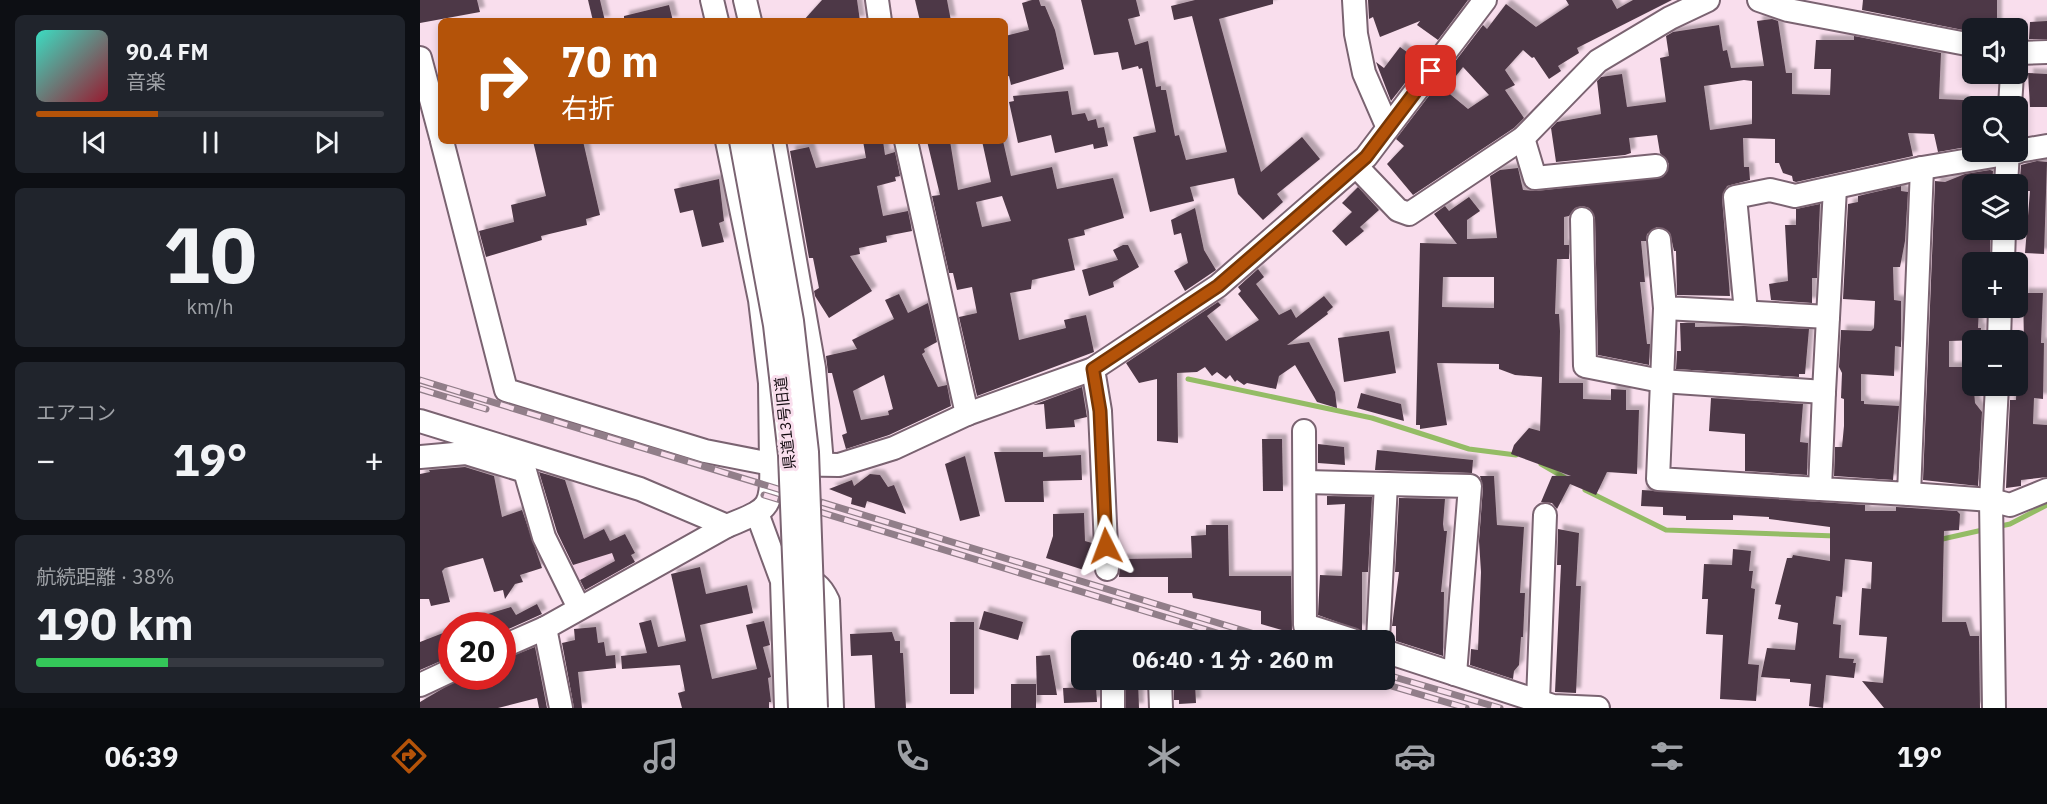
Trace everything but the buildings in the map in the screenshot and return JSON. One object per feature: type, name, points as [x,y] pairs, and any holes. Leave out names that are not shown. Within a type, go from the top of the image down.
[{"type":"street","points":[[698,0],[701,18]]},
{"type":"street","points":[[712,0],[716,18]]},
{"type":"street","points":[[731,0],[734,18]]},
{"type":"street","points":[[746,0],[749,18]]},
{"type":"street","points":[[877,0],[880,18]]},
{"type":"street","points":[[1354,0],[1356,34],[1364,73],[1388,128]]},
{"type":"street","points":[[442,144],[506,390],[705,451],[771,464],[839,465],[894,447],[967,414],[1093,369],[1218,286],[1356,166],[1388,128],[1485,0]]},
{"type":"street","points":[[1356,166],[1398,210],[1408,214],[1523,138],[1598,60],[1670,18],[1708,0]]},
{"type":"street","points":[[1759,0],[1788,10],[1962,43]]},
{"type":"street","points":[[2028,52],[2047,52]]},
{"type":"street","points":[[420,58],[425,94],[438,131]]},
{"type":"street","points":[[1523,138],[1535,178],[1656,166]]},
{"type":"street","points":[[516,641],[545,628],[767,506],[770,496],[771,464],[770,383],[760,300],[728,144]]},
{"type":"street","name":"県道13号旧道","points":[[742,144],[775,325],[790,455],[800,708]]},
{"type":"street","name":"県道13号旧道","points":[[761,144],[792,321],[807,452],[816,708]]},
{"type":"street","points":[[775,144],[814,368],[822,464]]},
{"type":"street","points":[[907,144],[967,414]]},
{"type":"street","points":[[2028,149],[2047,146]]},
{"type":"street","points":[[1746,312],[1735,197],[1770,189],[1795,196],[1962,161]]},
{"type":"street","points":[[1909,494],[1922,168]]},
{"type":"street","points":[[1820,489],[1834,188]]},
{"type":"street","points":[[1582,219],[1585,366],[1661,381],[1824,392]]},
{"type":"street","points":[[1659,240],[1665,308],[1658,479],[1991,500],[2010,505],[2047,490]]},
{"type":"street","points":[[1665,308],[1828,317]]},
{"type":"street","points":[[1093,369],[1100,411],[1107,569]]},
{"type":"street","points":[[1994,708],[1991,500],[1996,396]]},
{"type":"street","points":[[420,421],[640,489],[727,526]]},
{"type":"street","points":[[1304,431],[1305,625],[1321,630]]},
{"type":"street","points":[[420,457],[466,453],[525,471],[544,537],[579,608]]},
{"type":"street","points":[[1305,482],[1470,486],[1455,674]]},
{"type":"street","points":[[1379,630],[1386,484]]},
{"type":"street","points":[[757,513],[782,580],[786,708]]},
{"type":"street","points":[[1538,701],[1545,516]]},
{"type":"street","points":[[782,580],[809,580],[822,588],[828,601],[832,708]]},
{"type":"street","points":[[545,628],[561,708]]},
{"type":"street","points":[[1395,655],[1553,706],[1598,708]]},
{"type":"street","points":[[420,685],[438,677]]},
{"type":"street","points":[[1113,690],[1113,708]]},
{"type":"street","points":[[1160,690],[1161,708]]},
{"type":"shaded area","points":[[605,528],[627,574],[584,597],[556,544]]},
{"type":"waterway","points":[[1188,379],[1372,418],[1469,449],[1516,455]]},
{"type":"waterway","points":[[1541,464],[1567,479]]},
{"type":"waterway","points":[[1585,490],[1666,530],[1836,536]]},
{"type":"waterway","points":[[1996,527],[2010,524],[2047,505]]},
{"type":"waterway","points":[[1938,540],[1987,529]]},
{"type":"railway","points":[[420,380],[1241,630]]},
{"type":"railway","points":[[420,389],[486,409]]},
{"type":"railway","points":[[764,495],[1207,630]]},
{"type":"railway","points":[[1395,677],[1500,708]]},
{"type":"railway","points":[[1395,687],[1466,708]]},
{"type":"route","points":[[1106,546],[1100,411],[1093,369],[1218,286],[1366,157],[1431,71]]}]
